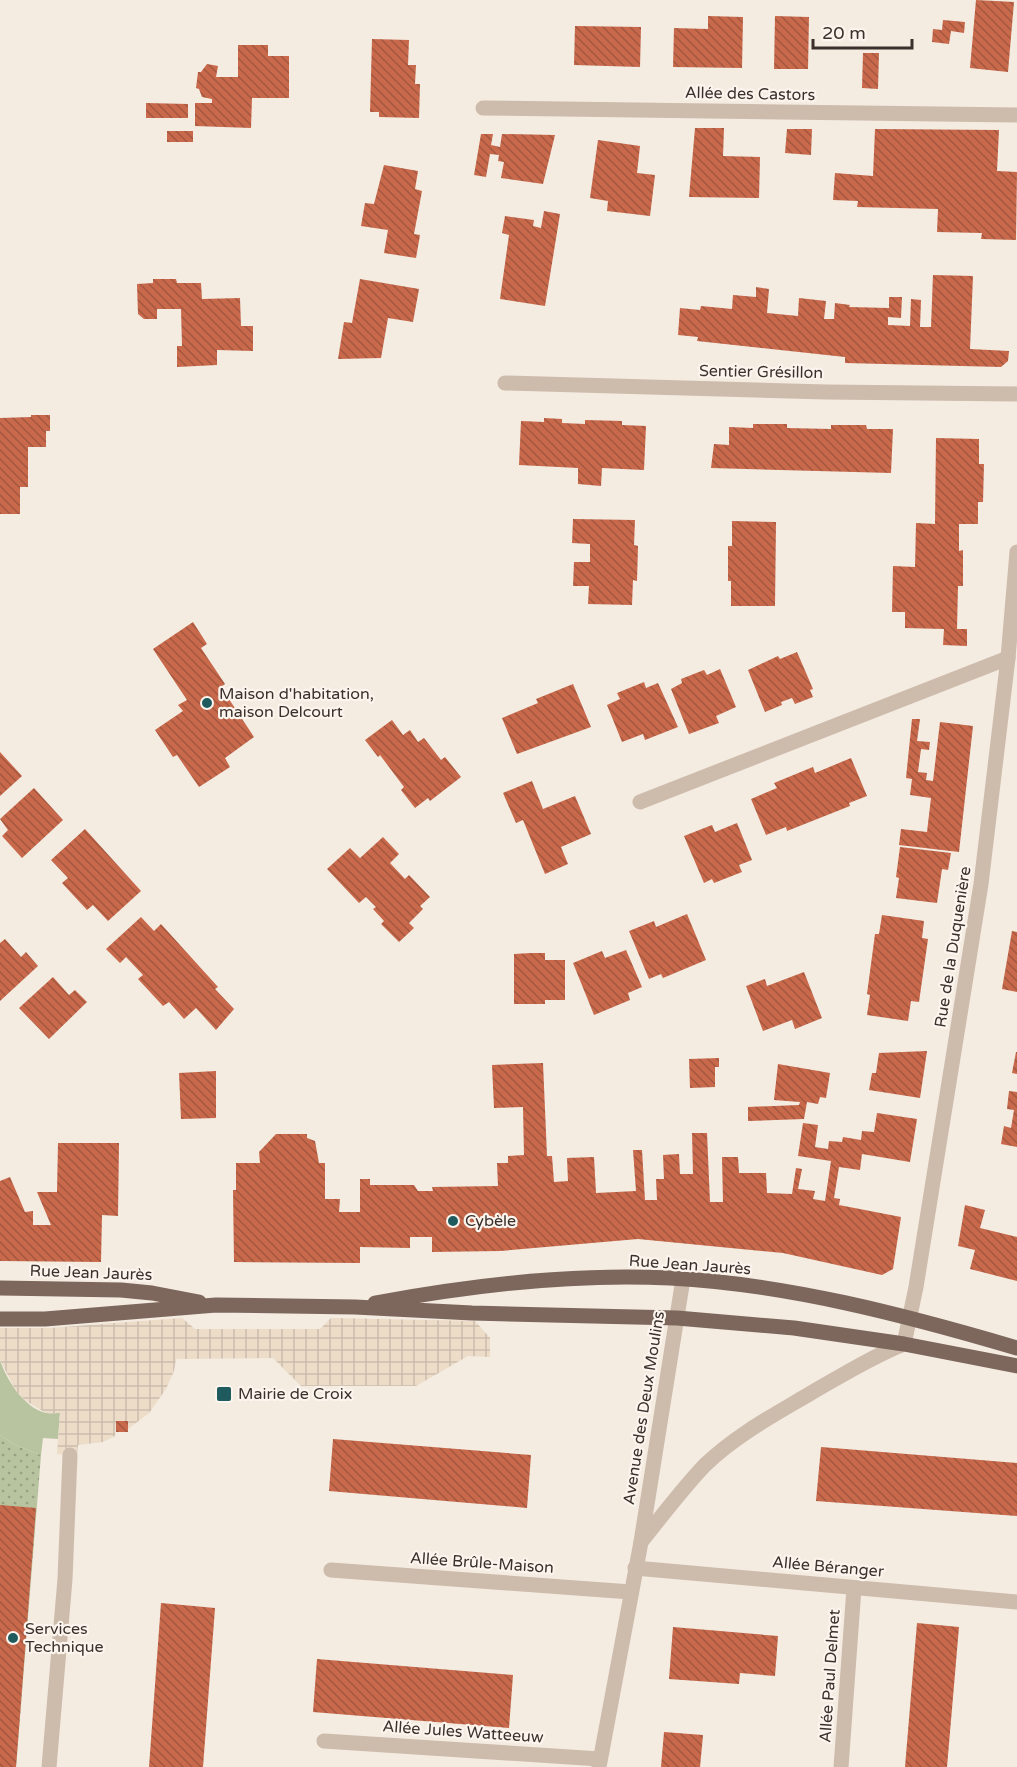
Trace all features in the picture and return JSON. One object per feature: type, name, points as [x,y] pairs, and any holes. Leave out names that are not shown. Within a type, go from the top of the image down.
[{"type":"main road","name":"Rue Jean Jaurès","points":[[355,1307],[440,1291],[509,1282],[593,1278],[683,1279],[808,1296],[910,1319],[1017,1348]]},
{"type":"main road","name":"Rue Jean Jaurès","points":[[0,1288],[136,1291],[216,1305]]},
{"type":"main road","name":"Rue Jean Jaurès","points":[[0,1319],[54,1318],[216,1305],[355,1307],[472,1313],[677,1318],[747,1322],[904,1344],[1017,1366]]},
{"type":"street","name":"Allée des Castors","points":[[483,108],[1017,115]]},
{"type":"street","name":"Sentier Grésillon","points":[[505,383],[826,392],[1017,394]]},
{"type":"street","name":"Rue de la Duquenière","points":[[904,1344],[981,884],[1008,658],[1017,552]]},
{"type":"street","points":[[640,802],[1008,658]]},
{"type":"street","name":"Avenue des Deux Moulins","points":[[599,1763],[641,1542],[683,1279]]},
{"type":"street","name":"Avenue des Deux Moulins","points":[[641,1542],[706,1465],[752,1427],[867,1361],[904,1344]]},
{"type":"street","points":[[49,1767],[65,1579],[70,1455]]},
{"type":"street","name":"Allée Béranger","points":[[635,1568],[1017,1602]]},
{"type":"street","name":"Allée Brûle-Maison","points":[[332,1570],[631,1592]]},
{"type":"street","name":"Allée Paul Delmet","points":[[841,1767],[854,1588]]},
{"type":"street","name":"Allée Jules Watteeuw","points":[[324,1741],[599,1763]]},
{"type":"green space","points":[[0,1360],[11,1384],[23,1399],[38,1410],[46,1413],[60,1413],[58,1439],[43,1438],[41,1455],[15,1445],[0,1435]]},
{"type":"green space","name":"Services Technique","points":[[0,1435],[15,1445],[41,1455],[16,1767],[0,1767]]},
{"type":"shaded area","points":[[182,1318],[195,1329],[320,1329],[331,1318],[475,1321],[490,1338],[490,1357],[468,1356],[416,1386],[301,1386],[273,1358],[176,1359],[174,1371],[166,1389],[149,1413],[128,1429],[128,1421],[116,1421],[115,1436],[103,1442],[78,1445],[77,1455],[57,1454],[60,1413],[46,1413],[26,1401],[16,1391],[0,1360],[0,1328],[49,1328]]},
{"type":"building","points":[[976,0],[1014,2],[1008,72],[970,68]]},
{"type":"building","points":[[708,16],[743,17],[742,68],[673,67],[674,28],[708,29]]},
{"type":"building","points":[[775,16],[809,17],[808,69],[774,69]]},
{"type":"building","points":[[943,20],[965,22],[964,33],[951,31],[949,44],[932,42],[933,29],[942,30]]},
{"type":"building","points":[[575,26],[641,27],[640,67],[574,65]]},
{"type":"building","points":[[372,39],[409,40],[408,65],[416,65],[415,84],[420,84],[419,118],[379,117],[379,112],[370,112]]},
{"type":"building","points":[[238,45],[268,45],[268,56],[289,56],[289,98],[252,98],[251,128],[195,126],[195,103],[212,103],[212,99],[202,97],[199,89],[196,88],[198,72],[201,72],[207,64],[218,66],[216,77],[238,77]]},
{"type":"building","points":[[863,53],[879,53],[878,89],[862,88]]},
{"type":"building","points":[[146,103],[188,104],[188,118],[146,118]]},
{"type":"building","points":[[695,128],[724,128],[723,156],[760,157],[759,198],[689,197]]},
{"type":"building","points":[[787,129],[812,129],[811,155],[785,153]]},
{"type":"building","points":[[875,129],[999,130],[997,171],[1017,172],[1016,240],[981,239],[982,233],[937,232],[938,209],[857,207],[858,201],[833,200],[835,173],[873,176]]},
{"type":"building","points":[[167,131],[193,131],[193,142],[167,142]]},
{"type":"building","points":[[481,134],[493,134],[491,145],[500,147],[502,134],[555,135],[543,184],[501,178],[504,162],[498,161],[499,155],[490,154],[486,177],[474,175]]},
{"type":"building","points":[[598,140],[640,146],[637,173],[655,175],[650,216],[607,211],[608,201],[590,198]]},
{"type":"building","points":[[384,165],[418,171],[415,189],[422,191],[414,234],[420,235],[416,258],[384,253],[388,230],[361,226],[365,203],[374,204]]},
{"type":"building","points":[[544,211],[560,214],[545,306],[500,299],[509,235],[502,233],[505,216],[534,220],[533,226],[541,228]]},
{"type":"building","points":[[933,275],[973,276],[970,349],[1009,351],[1008,361],[1001,367],[845,363],[845,357],[697,341],[698,337],[678,335],[680,308],[700,310],[701,306],[732,309],[733,295],[756,297],[756,287],[769,289],[767,313],[798,316],[799,298],[826,301],[824,319],[834,319],[835,303],[850,305],[849,307],[889,308],[889,297],[902,297],[901,318],[888,317],[888,325],[910,326],[911,299],[921,300],[920,327],[931,327]]},
{"type":"building","points":[[153,279],[176,279],[177,283],[201,283],[202,299],[240,298],[241,326],[253,326],[253,351],[217,350],[217,365],[177,367],[177,346],[182,346],[181,309],[157,309],[157,319],[144,319],[138,314],[137,284],[153,283]]},
{"type":"building","points":[[360,279],[419,289],[413,322],[388,318],[381,358],[338,359],[344,322],[352,323]]},
{"type":"building","points":[[31,415],[50,415],[50,431],[46,431],[46,447],[28,447],[28,487],[20,487],[20,514],[0,514],[0,418],[31,417]]},
{"type":"building","points":[[544,418],[562,419],[562,423],[585,424],[585,420],[622,421],[622,425],[646,426],[644,470],[602,468],[601,486],[578,484],[578,468],[519,465],[521,421],[544,422]]},
{"type":"building","points":[[753,424],[787,424],[787,428],[831,429],[831,425],[866,425],[867,429],[893,429],[891,473],[711,468],[714,444],[729,445],[729,427],[753,428]]},
{"type":"building","points":[[936,438],[979,439],[979,464],[984,464],[983,502],[978,502],[978,524],[959,524],[959,551],[963,550],[963,586],[958,586],[957,629],[967,629],[967,646],[943,645],[944,629],[905,628],[905,612],[892,612],[893,566],[915,567],[916,523],[935,524]]},
{"type":"building","points":[[573,519],[635,520],[634,545],[638,546],[637,581],[633,580],[632,605],[588,604],[589,586],[573,586],[574,562],[590,562],[590,544],[572,543]]},
{"type":"building","points":[[732,521],[776,522],[775,606],[731,606],[728,546],[732,546]]},
{"type":"building","name":"Maison d'habitation, maison Delcourt","points":[[193,622],[207,644],[201,648],[225,684],[221,687],[254,737],[225,758],[230,767],[199,787],[177,755],[173,757],[155,730],[183,711],[178,705],[187,700],[153,649]]},
{"type":"building","points":[[797,652],[813,689],[810,690],[813,697],[795,704],[792,698],[765,712],[748,670],[778,656],[780,659]]},
{"type":"building","points":[[720,669],[736,707],[716,716],[719,723],[689,734],[671,689],[682,683],[681,679],[704,670],[707,675]]},
{"type":"building","points":[[644,682],[646,688],[658,683],[678,727],[645,740],[643,734],[622,742],[607,705],[620,699],[617,693]]},
{"type":"building","points":[[573,684],[591,727],[517,754],[502,718],[538,703],[536,699]]},
{"type":"building","points":[[912,719],[920,719],[917,741],[930,742],[929,750],[921,749],[918,772],[927,773],[926,780],[933,781],[940,722],[973,726],[959,852],[899,845],[901,829],[927,832],[931,798],[910,795],[912,779],[906,778]]},
{"type":"building","points":[[392,720],[403,735],[410,730],[418,742],[424,738],[441,760],[445,757],[461,777],[430,801],[428,798],[415,808],[401,790],[404,787],[380,755],[378,757],[365,740]]},
{"type":"building","points":[[0,752],[22,776],[0,796]]},
{"type":"building","points":[[851,758],[867,796],[849,803],[850,806],[787,831],[786,827],[766,835],[751,799],[777,788],[774,783],[808,769],[813,767],[815,773]]},
{"type":"building","points":[[532,781],[543,809],[575,796],[591,834],[561,847],[568,864],[545,874],[523,820],[516,823],[503,793]]},
{"type":"building","points":[[34,788],[63,820],[22,858],[2,836],[8,830],[0,819]]},
{"type":"building","points":[[737,823],[752,860],[739,865],[742,872],[714,883],[712,879],[704,883],[684,836],[712,825],[715,832]]},
{"type":"building","points":[[85,829],[141,891],[108,921],[93,905],[87,910],[62,883],[68,878],[51,860]]},
{"type":"building","points":[[383,837],[399,854],[390,863],[405,879],[409,875],[430,897],[420,906],[423,909],[409,923],[414,928],[399,942],[381,924],[384,921],[373,909],[376,907],[366,897],[359,903],[327,869],[350,848],[360,858]]},
{"type":"building","points":[[900,847],[951,853],[948,870],[942,869],[937,903],[896,898]]},
{"type":"building","points":[[687,914],[706,960],[663,978],[661,974],[649,979],[629,931],[654,921],[656,927]]},
{"type":"building","points":[[882,915],[924,921],[922,938],[928,939],[919,1002],[911,1001],[908,1021],[867,1015],[870,995],[867,994],[875,934],[879,934]]},
{"type":"building","points":[[141,917],[154,931],[161,924],[218,987],[215,989],[234,1009],[216,1030],[196,1008],[184,1019],[169,1002],[163,1006],[138,979],[143,975],[126,957],[120,963],[106,949]]},
{"type":"building","points":[[1012,931],[1017,932],[1017,992],[1002,989]]},
{"type":"building","points":[[5,939],[21,957],[26,952],[38,966],[0,1001],[0,943]]},
{"type":"building","points":[[626,950],[642,987],[628,993],[630,1000],[594,1015],[573,963],[602,951],[605,958]]},
{"type":"building","points":[[545,953],[545,960],[565,960],[565,1000],[545,1000],[545,1004],[514,1004],[514,954]]},
{"type":"building","points":[[804,972],[822,1018],[795,1029],[792,1020],[763,1031],[746,986],[765,979],[767,986]]},
{"type":"building","points":[[53,977],[69,995],[75,990],[87,1002],[49,1039],[19,1008]]},
{"type":"building","points":[[927,1051],[920,1098],[869,1090],[872,1073],[876,1073],[879,1053]]},
{"type":"building","points":[[1017,1052],[1017,1074],[1012,1073]]},
{"type":"building","points":[[719,1058],[719,1067],[715,1067],[715,1087],[690,1088],[689,1059]]},
{"type":"building","points":[[543,1063],[547,1156],[552,1156],[554,1182],[568,1181],[567,1158],[594,1157],[596,1193],[636,1191],[633,1150],[642,1150],[645,1200],[657,1200],[656,1179],[664,1179],[663,1155],[679,1154],[680,1174],[693,1174],[692,1133],[707,1133],[710,1202],[723,1202],[722,1157],[738,1157],[739,1173],[766,1173],[767,1193],[792,1194],[796,1168],[802,1169],[798,1189],[815,1191],[813,1199],[825,1201],[831,1161],[798,1156],[803,1123],[818,1125],[815,1147],[828,1149],[829,1141],[842,1142],[843,1137],[861,1140],[862,1131],[874,1132],[877,1113],[917,1119],[910,1162],[862,1154],[860,1170],[839,1167],[834,1198],[840,1199],[839,1205],[901,1217],[893,1269],[882,1275],[783,1253],[638,1239],[500,1251],[432,1252],[432,1237],[410,1237],[410,1248],[360,1247],[360,1263],[234,1262],[233,1190],[236,1190],[236,1163],[260,1163],[259,1152],[276,1134],[307,1134],[307,1138],[315,1141],[319,1163],[325,1163],[325,1199],[340,1199],[339,1212],[360,1212],[360,1179],[370,1179],[370,1185],[414,1185],[418,1191],[433,1191],[432,1187],[498,1186],[497,1163],[508,1163],[508,1156],[524,1155],[523,1107],[494,1108],[492,1065]]},
{"type":"building","points":[[778,1064],[830,1073],[826,1098],[820,1097],[818,1104],[807,1102],[804,1119],[748,1121],[748,1107],[799,1105],[800,1102],[774,1100]]},
{"type":"building","points":[[216,1071],[216,1118],[181,1119],[179,1073]]},
{"type":"building","points":[[1009,1091],[1017,1092],[1017,1147],[1001,1144],[1004,1126],[1011,1128],[1014,1110],[1007,1109]]},
{"type":"building","points":[[58,1143],[119,1143],[118,1216],[102,1215],[101,1262],[0,1261],[0,1181],[10,1177],[25,1212],[33,1211],[33,1225],[51,1225],[37,1192],[57,1192]]},
{"type":"building","points":[[965,1205],[985,1210],[980,1228],[1017,1237],[1017,1281],[970,1269],[975,1250],[958,1246]]},
{"type":"building","points":[[116,1421],[128,1421],[128,1432],[116,1432]]},
{"type":"building","points":[[333,1439],[531,1455],[527,1508],[329,1491]]},
{"type":"building","points":[[821,1447],[1017,1463],[1017,1516],[816,1501]]},
{"type":"building","name":"Services Technique","points":[[0,1505],[36,1508],[16,1767],[0,1767]]},
{"type":"building","points":[[161,1603],[215,1608],[203,1767],[149,1767]]},
{"type":"building","points":[[917,1623],[959,1627],[947,1767],[905,1767]]},
{"type":"building","points":[[673,1627],[778,1636],[775,1676],[740,1673],[739,1684],[669,1679]]},
{"type":"building","points":[[317,1659],[513,1675],[509,1728],[313,1712]]},
{"type":"building","points":[[664,1732],[703,1735],[700,1767],[661,1767]]},
{"type":"place","name":"Maison d'habitation, maison Delcourt","points":[[207,703]]},
{"type":"place","name":"Cybèle","points":[[453,1221]]},
{"type":"place","name":"Mairie de Croix","points":[[224,1394]]},
{"type":"place","name":"Services Technique","points":[[13,1638]]}]
